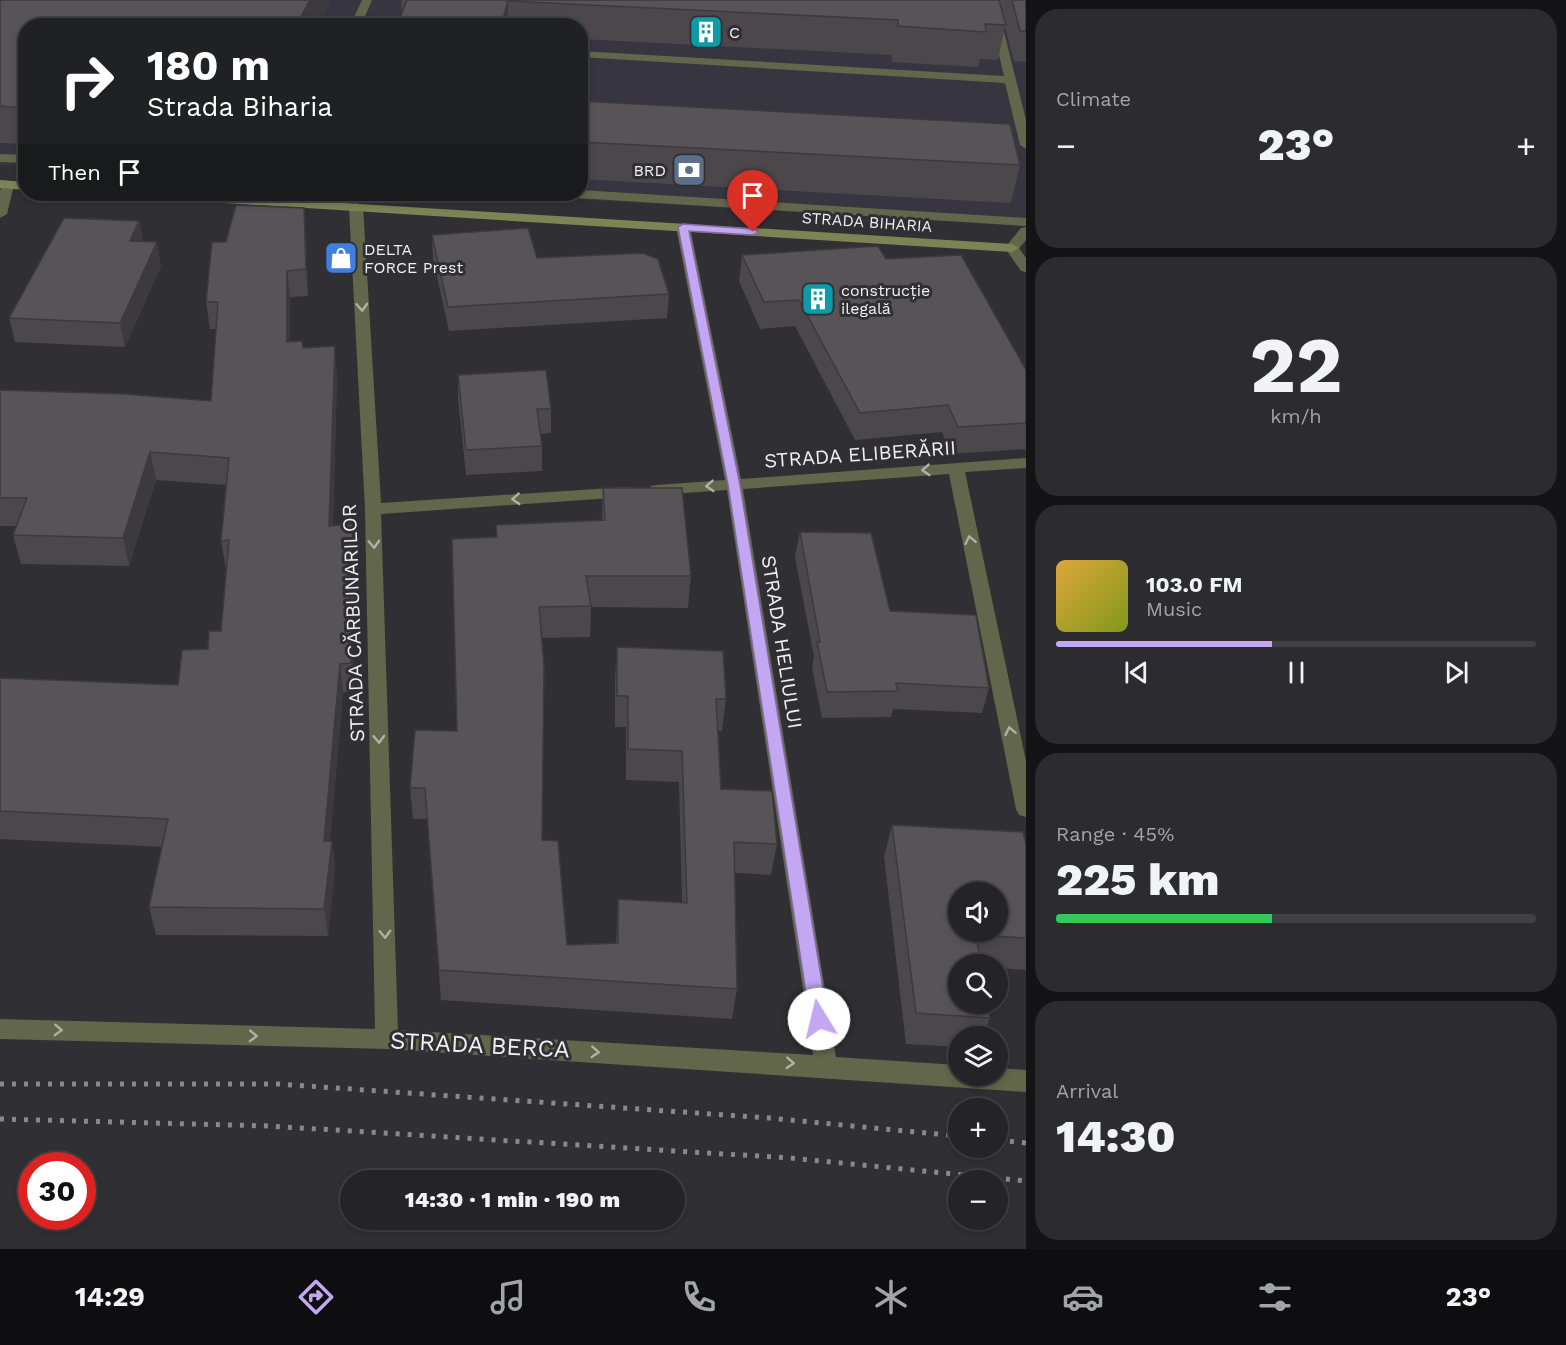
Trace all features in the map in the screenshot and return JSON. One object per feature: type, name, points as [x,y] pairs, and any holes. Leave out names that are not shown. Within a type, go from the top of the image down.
[{"type":"street","points":[[359,18],[367,0]]},
{"type":"street","points":[[991,0],[1026,145]]},
{"type":"street","points":[[588,54],[1010,80]]},
{"type":"street","points":[[0,158],[18,159]]},
{"type":"street","points":[[0,214],[4,185]]},
{"type":"street","points":[[588,195],[1026,222]]},
{"type":"street","name":"STRADA BIHARIA","points":[[302,201],[356,207],[1012,248]]},
{"type":"street","name":"STRADA CĂRBUNARILOR","points":[[356,207],[373,509],[387,1039]]},
{"type":"street","name":"STRADA HELIULUI","points":[[683,227],[734,485],[826,1065]]},
{"type":"street","points":[[1026,231],[1012,248],[1026,268]]},
{"type":"street","name":"STRADA ELIBERĂRII","points":[[373,509],[1026,463]]},
{"type":"street","points":[[956,468],[1026,809]]},
{"type":"street","name":"STRADA BERCA","points":[[0,1029],[387,1039],[948,1074]]},
{"type":"street","name":"STRADA BERCA","points":[[1008,1079],[1026,1081]]},
{"type":"shaded area","points":[[0,0],[1026,0],[1026,222],[588,200],[588,18],[18,18],[18,166],[0,165]]},
{"type":"building","points":[[0,0],[310,0],[300,18],[18,18],[18,107],[0,106]]},
{"type":"building","points":[[407,0],[999,0],[1006,25],[985,24],[986,32],[898,26],[898,20],[508,1],[503,18],[400,18]]},
{"type":"building","points":[[1012,0],[1026,0],[1026,31],[1020,31]]},
{"type":"building","points":[[588,101],[1010,124],[1020,165],[588,142]]},
{"type":"building","points":[[236,205],[304,208],[306,269],[287,271],[287,342],[302,341],[303,348],[335,346],[329,526],[353,524],[353,582],[350,583],[351,663],[340,664],[324,841],[332,841],[324,909],[149,907],[168,819],[0,811],[0,678],[178,685],[182,650],[208,649],[209,631],[221,631],[229,540],[221,541],[229,458],[150,452],[123,538],[13,535],[27,498],[0,498],[0,390],[125,394],[211,401],[218,302],[206,302],[212,242],[226,242]]},
{"type":"building","points":[[64,218],[139,221],[130,241],[157,242],[120,323],[9,318]]},
{"type":"building","points":[[528,228],[537,258],[642,253],[658,259],[669,294],[448,307],[432,235]]},
{"type":"building","points":[[878,246],[886,259],[961,255],[1026,370],[1026,423],[958,427],[948,405],[860,413],[799,300],[764,302],[742,255]]},
{"type":"building","points":[[546,370],[551,409],[537,409],[542,446],[466,450],[458,375]]},
{"type":"building","points":[[603,488],[682,488],[691,576],[586,576],[591,606],[539,607],[544,665],[542,840],[558,841],[567,945],[618,943],[618,899],[687,903],[682,751],[628,749],[628,696],[617,696],[617,647],[723,651],[726,699],[716,699],[721,789],[772,791],[777,844],[734,842],[737,989],[439,970],[425,788],[410,788],[415,730],[457,731],[452,539],[497,537],[496,525],[605,520]]},
{"type":"building","points":[[800,532],[871,533],[890,611],[976,615],[989,688],[896,683],[898,691],[827,692]]},
{"type":"building","points":[[892,825],[1023,832],[1026,844],[1026,938],[1008,937],[1008,882],[948,882],[948,942],[977,942],[979,954],[948,954],[948,1014],[989,1014],[990,1018],[916,1013]]},
{"type":"railway","points":[[0,1084],[278,1084],[769,1118],[948,1135]]},
{"type":"railway","points":[[0,1119],[269,1126],[790,1158],[1026,1181]]},
{"type":"railway","points":[[1008,1141],[1026,1143]]},
{"type":"place","name":"C","points":[[706,32]]},
{"type":"place","name":"BRD","points":[[689,170]]},
{"type":"place","name":"DELTA FORCE Prest","points":[[341,258]]},
{"type":"place","name":"construcție ilegală","points":[[818,299]]},
{"type":"route","points":[[753,232],[683,227],[734,485],[819,1019]]}]
